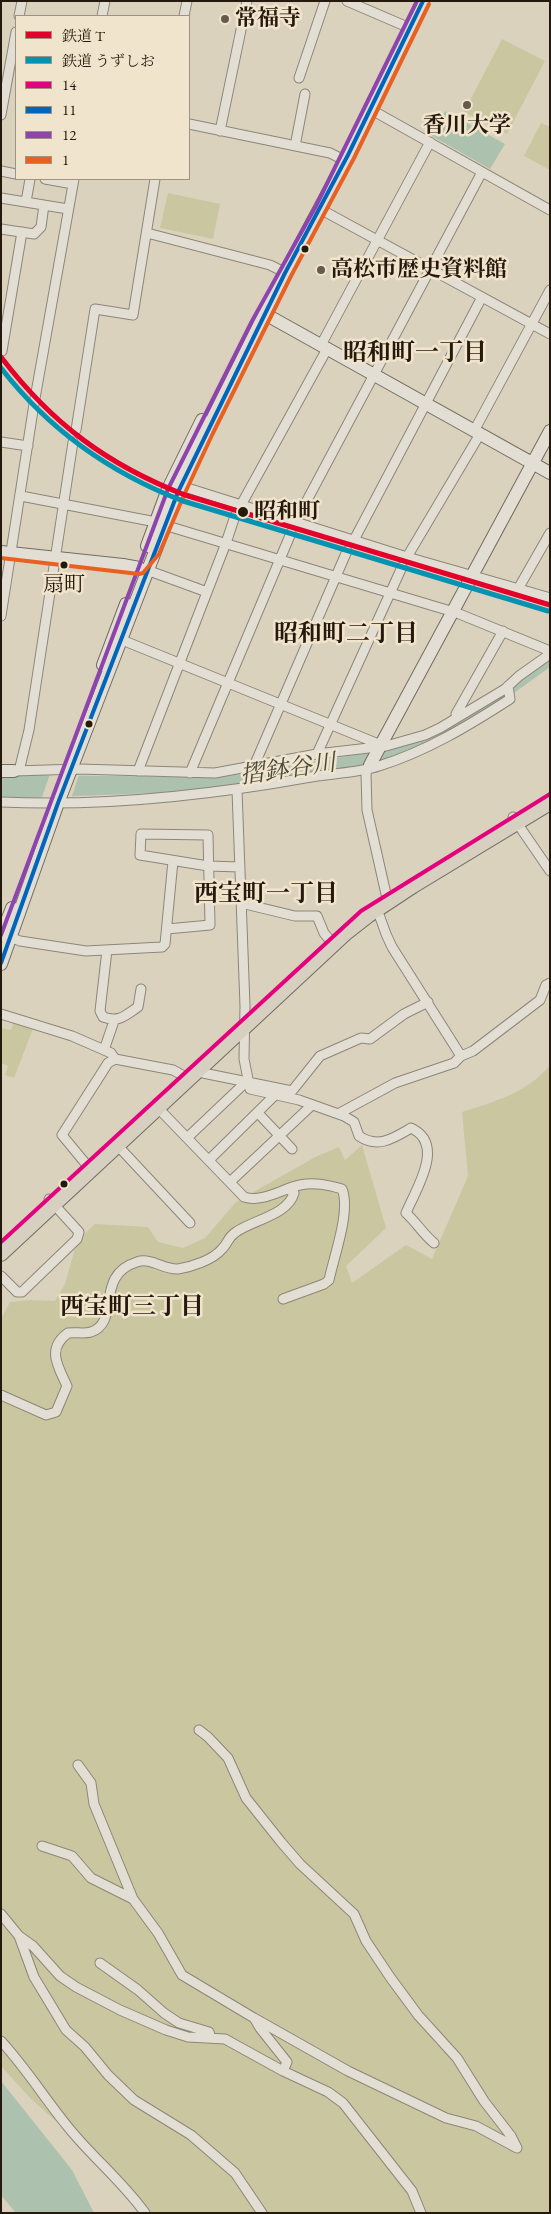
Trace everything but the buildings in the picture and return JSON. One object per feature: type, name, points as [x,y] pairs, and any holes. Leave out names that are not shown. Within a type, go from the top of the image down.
[{"type":"main road","points":[[1,1254],[86,1164],[182,1075],[245,1023],[346,934],[377,909],[515,820],[550,794]]},
{"type":"main road","points":[[1,1242],[118,1146],[200,1070],[329,939],[361,911],[386,894],[515,820],[550,803]]},
{"type":"street","points":[[19,15],[22,1]]},
{"type":"street","points":[[102,15],[105,1]]},
{"type":"street","points":[[184,15],[187,1]]},
{"type":"street","points":[[220,131],[247,1]]},
{"type":"street","points":[[299,78],[325,1]]},
{"type":"street","points":[[347,1],[364,4],[405,26]]},
{"type":"street","points":[[66,772],[87,709],[160,523],[181,486],[280,270],[340,158],[417,1]]},
{"type":"street","points":[[1,964],[5,936],[55,801],[122,640],[142,583],[143,569],[154,551],[172,478],[260,312],[320,209],[423,1]]},
{"type":"street","points":[[1,114],[8,86],[15,39]]},
{"type":"street","points":[[295,146],[305,94]]},
{"type":"street","points":[[370,109],[550,210]]},
{"type":"street","points":[[190,124],[330,153],[340,158]]},
{"type":"street","points":[[241,505],[324,347],[377,240],[430,142]]},
{"type":"street","points":[[1,171],[15,174]]},
{"type":"street","points":[[296,521],[482,172]]},
{"type":"street","points":[[26,202],[30,180]]},
{"type":"street","points":[[1,616],[6,553],[21,496],[73,181],[58,180]]},
{"type":"street","points":[[76,430],[95,309],[132,316],[156,180]]},
{"type":"street","points":[[1,198],[68,210]]},
{"type":"street","points":[[1,229],[34,234],[41,227],[44,205]]},
{"type":"street","points":[[320,209],[550,334]]},
{"type":"street","points":[[2,351],[22,232]]},
{"type":"street","points":[[147,233],[270,265],[280,270]]},
{"type":"street","points":[[407,557],[477,432],[550,290]]},
{"type":"street","points":[[354,540],[482,297]]},
{"type":"street","points":[[260,312],[550,473]]},
{"type":"street","points":[[386,894],[367,810],[369,767],[550,431]]},
{"type":"street","points":[[1,442],[28,446]]},
{"type":"street","points":[[21,496],[62,504],[160,523],[452,612],[503,631],[550,653],[519,676],[509,690],[425,735],[379,748],[317,754],[215,773],[11,771],[29,730],[62,504],[73,442]]},
{"type":"street","points":[[181,486],[407,557],[550,598]]},
{"type":"street","points":[[138,771],[235,516]]},
{"type":"street","points":[[190,773],[291,533]]},
{"type":"street","points":[[518,589],[550,533]]},
{"type":"street","points":[[254,766],[347,551]]},
{"type":"street","points":[[6,553],[54,557],[143,569],[207,592]]},
{"type":"street","points":[[317,754],[402,567]]},
{"type":"street","points":[[458,717],[456,714],[503,631]]},
{"type":"street","points":[[122,640],[330,724],[379,748]]},
{"type":"street","points":[[1,802],[210,794],[369,767],[422,750],[443,740],[510,698],[509,690]]},
{"type":"street","points":[[237,790],[245,1023],[244,1058],[250,1089],[312,1105],[338,1114],[354,1122],[359,1136],[372,1142],[390,1140],[411,1128],[422,1135],[426,1142],[427,1164],[406,1213],[434,1243]]},
{"type":"street","points":[[515,820],[550,871]]},
{"type":"street","points":[[167,929],[210,925],[208,866],[208,836],[141,834],[140,856],[208,866],[240,867]]},
{"type":"street","points":[[5,936],[20,941],[86,951],[162,947],[165,944],[174,861]]},
{"type":"street","points":[[241,903],[295,916],[317,916],[324,933],[329,939]]},
{"type":"street","points":[[377,909],[392,946],[461,1056]]},
{"type":"street","points":[[107,950],[100,1011],[104,1017],[114,1021]]},
{"type":"street","points":[[338,1114],[395,1083],[454,1063],[461,1056],[473,1051],[540,1000],[546,986],[550,983]]},
{"type":"street","points":[[104,1050],[114,1021],[138,1007],[141,989]]},
{"type":"street","points":[[200,1070],[203,1074],[292,1091],[320,1056],[361,1038],[370,1039],[404,1014],[428,1002]]},
{"type":"street","points":[[1,1014],[72,1036],[111,1053],[115,1059]]},
{"type":"street","points":[[86,1164],[62,1135],[108,1063],[115,1059],[172,1070],[182,1075]]},
{"type":"street","points":[[187,1138],[247,1081]]},
{"type":"street","points":[[209,1160],[275,1095]]},
{"type":"street","points":[[230,1182],[312,1105]]},
{"type":"street","points":[[158,1108],[244,1197],[254,1200],[300,1185],[323,1183],[342,1189],[346,1197],[346,1210],[329,1280],[324,1284],[282,1299]]},
{"type":"street","points":[[258,1113],[292,1149]]},
{"type":"street","points":[[118,1146],[190,1223]]},
{"type":"street","points":[[1,1395],[46,1415],[56,1412],[67,1386],[56,1362],[57,1344],[68,1334],[90,1333],[98,1328],[106,1319],[111,1285],[116,1275],[127,1265],[140,1261],[176,1269],[210,1258],[223,1248],[228,1238],[237,1230],[279,1210],[292,1200],[294,1193],[288,1189]]},
{"type":"street","points":[[1,1276],[17,1292],[22,1292],[77,1239],[79,1232],[51,1202]]},
{"type":"street","points":[[1,1290],[9,1284]]},
{"type":"street","points":[[78,1766],[91,1783],[94,1804],[132,1899],[158,1933],[182,1975],[348,2071],[446,2118],[476,2126],[517,2148],[511,2136],[484,2101],[457,2058],[418,2015],[390,1977],[366,1941],[354,1914],[300,1864],[281,1842],[246,1798],[228,1758],[199,1730]]},
{"type":"street","points":[[42,1846],[72,1856],[91,1878],[132,1899]]},
{"type":"street","points":[[1,1914],[19,1936],[33,1946],[60,1976],[76,1987],[166,2030],[188,2037],[225,2039],[283,2071],[328,2092],[343,2103],[412,2191],[421,2213]]},
{"type":"street","points":[[19,1936],[34,1978],[66,2030],[85,2046],[102,2069],[134,2100],[191,2136],[235,2173],[262,2213]]},
{"type":"street","points":[[100,1963],[138,1990],[164,2013],[179,2023],[209,2032],[211,2038]]},
{"type":"street","points":[[254,2018],[287,2062],[283,2071]]},
{"type":"street","points":[[1,2041],[41,2089],[67,2126],[90,2153],[119,2180],[145,2213]]},
{"type":"shaded area","points":[[502,39],[545,61],[507,134],[464,112]]},
{"type":"shaded area","points":[[541,123],[550,127],[550,170],[524,156]]},
{"type":"shaded area","points":[[168,193],[220,204],[213,239],[160,228]]},
{"type":"shaded area","points":[[14,1020],[34,1026],[14,1078],[5,1075],[8,1066],[1,1063],[1,1028],[11,1030]]},
{"type":"shaded area","points":[[550,1065],[550,2213],[149,2213],[130,2187],[31,2099],[1,2066],[1,1319],[10,1302],[31,1300],[55,1301],[65,1284],[77,1241],[95,1224],[148,1227],[158,1242],[183,1248],[205,1238],[236,1202],[317,1156],[339,1147],[345,1160],[362,1145],[386,1228],[346,1266],[352,1283],[406,1245],[432,1259],[468,1176],[462,1112],[510,1095],[532,1082]]},
{"type":"water","points":[[445,111],[505,144],[490,169],[432,136]]},
{"type":"water","name":"摺鉢谷川","points":[[550,659],[550,667],[507,698],[446,736],[377,764],[206,791],[1,799],[1,777],[12,775],[221,777],[384,750],[425,738]]},
{"type":"water","points":[[1,2081],[72,2170],[94,2213],[16,2213],[1,2195]]},
{"type":"pier","points":[[50,774],[79,775],[71,799],[41,800]]},
{"type":"rail line","name":"T","points":[[1,357],[40,403],[83,440],[106,456],[157,483],[185,495],[550,605]]},
{"type":"rail line","name":"うずしお","points":[[1,368],[39,411],[60,430],[106,463],[156,490],[183,501],[548,611]]},
{"type":"transit line","name":"12","points":[[1,935],[168,489],[252,321],[316,206],[417,1]]},
{"type":"transit line","name":"11","points":[[1,963],[58,803],[178,492],[285,273],[348,155],[423,1]]},
{"type":"transit line","name":"1","points":[[1,558],[139,574],[143,573],[159,554],[213,433],[291,276],[354,158],[429,4]]},
{"type":"transit line","name":"14","points":[[1,1242],[361,911],[550,794]]},
{"type":"place","name":"常福寺","points":[[225,19]]},
{"type":"place","name":"香川大学","points":[[467,105]]},
{"type":"place","name":"高松市歴史資料館","points":[[321,270]]},
{"type":"place","name":"昭和町","points":[[243,512]]},
{"type":"place","name":"扇町","points":[[64,565]]},
{"type":"district","name":"昭和町一丁目","points":[[415,353]]},
{"type":"district","name":"昭和町二丁目","points":[[346,634]]},
{"type":"district","name":"西宝町一丁目","points":[[266,894]]},
{"type":"district","name":"西宝町三丁目","points":[[132,1307]]}]
